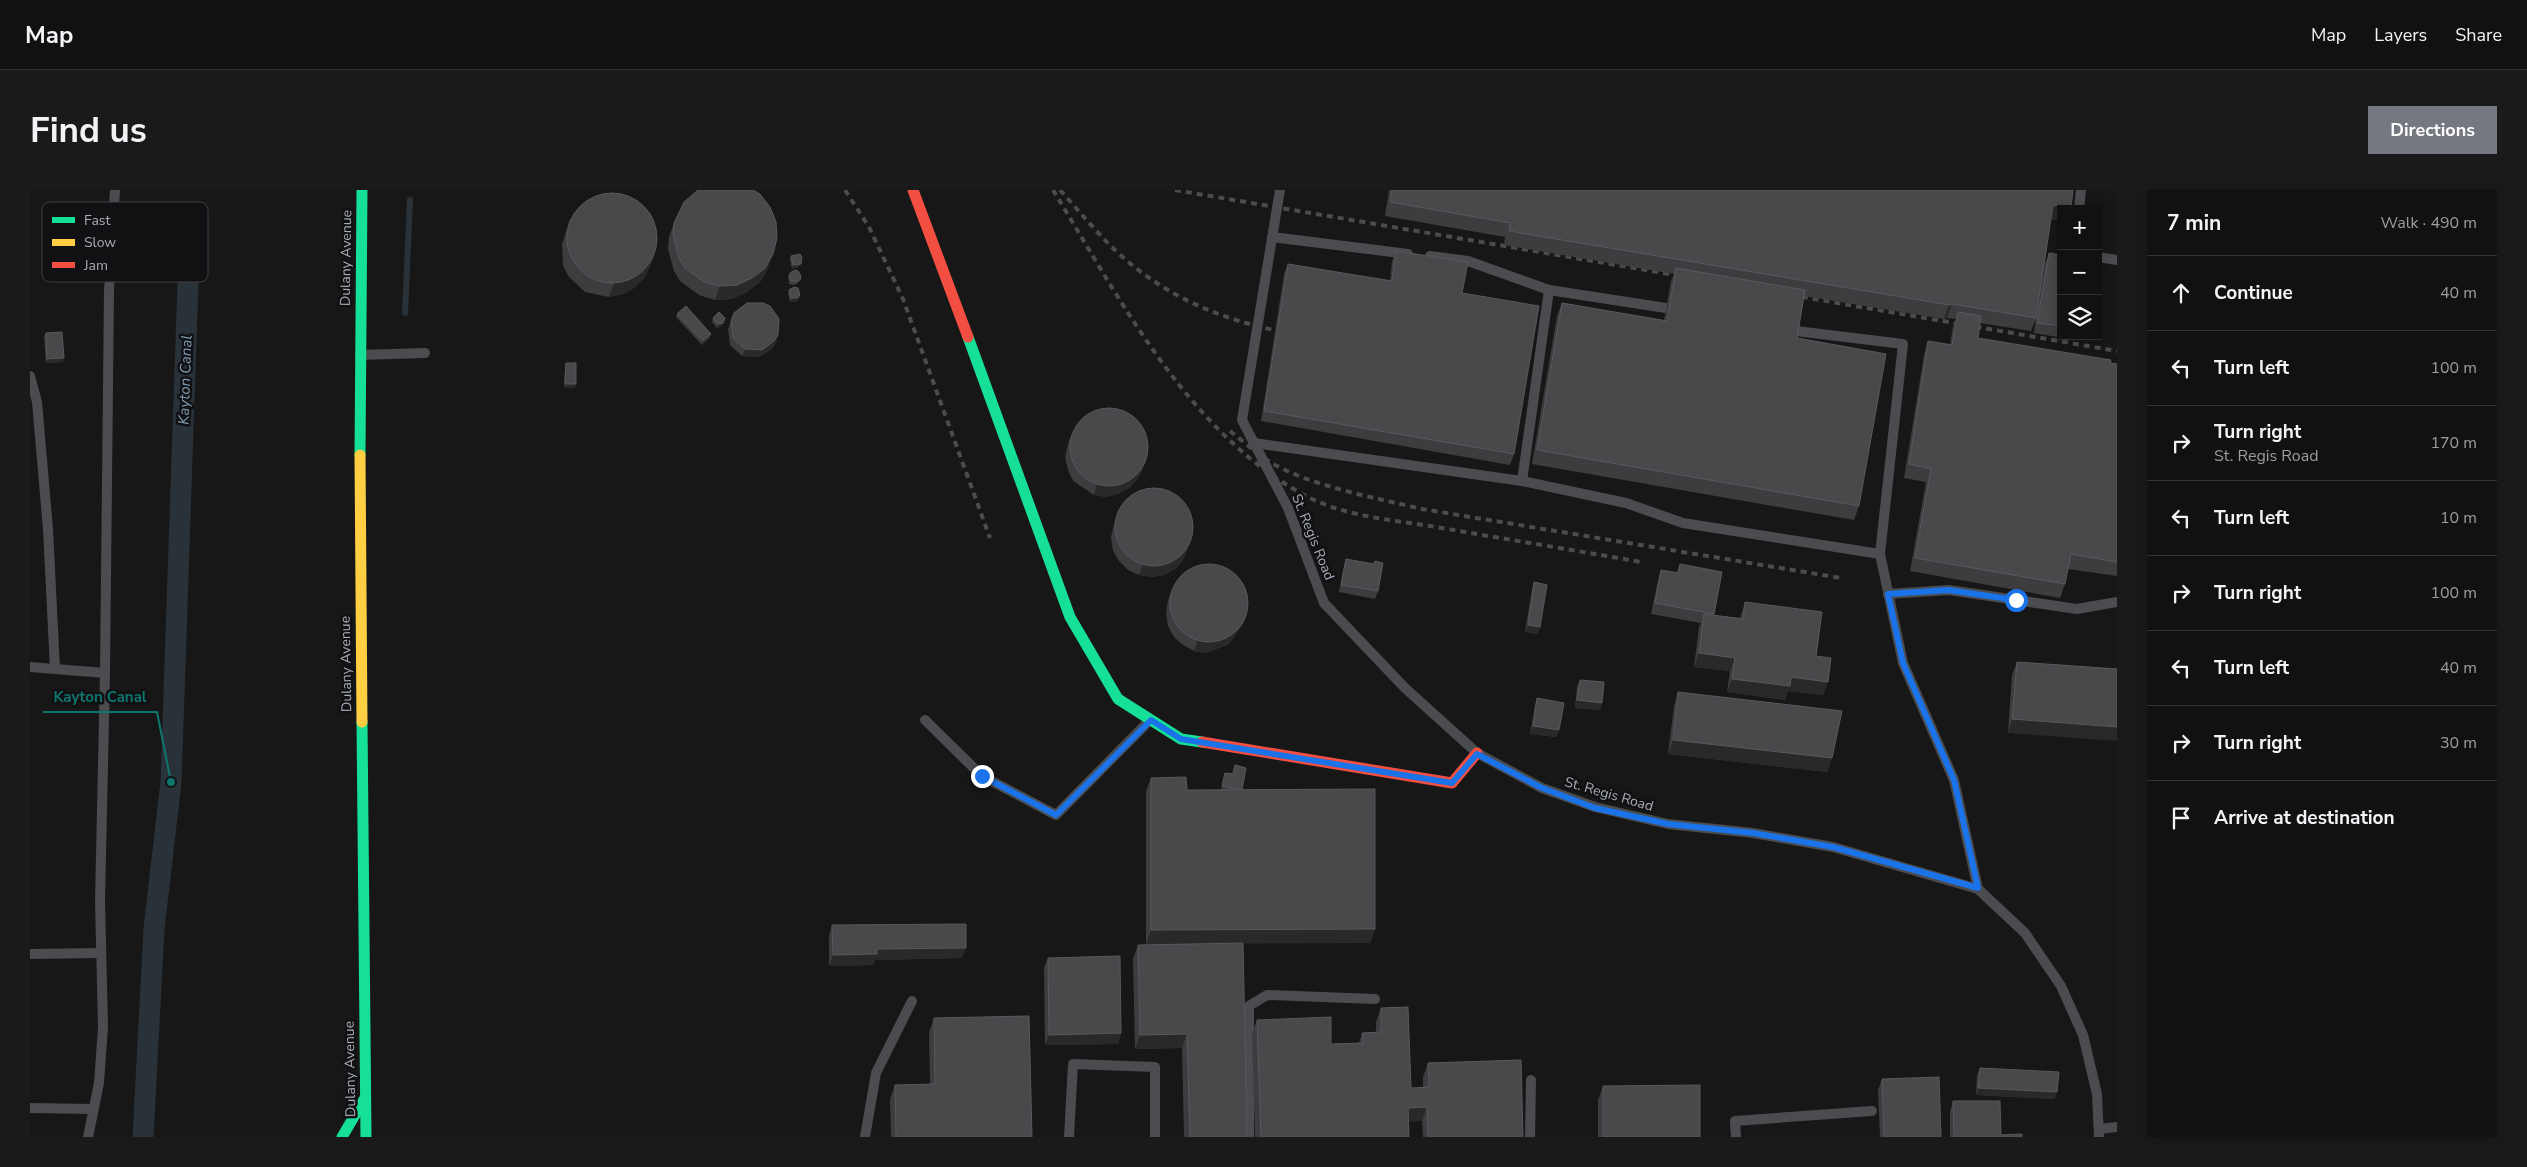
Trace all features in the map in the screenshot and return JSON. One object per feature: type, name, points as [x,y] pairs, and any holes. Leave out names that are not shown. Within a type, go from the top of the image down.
[{"type":"street","name":"Dulany Avenue","points":[[362,190],[359,355],[366,1137]]},
{"type":"street","points":[[913,190],[1070,617],[1118,699],[1181,739],[1452,783],[1477,754]]},
{"type":"street","points":[[342,1137],[365,1098]]},
{"type":"lane","name":"St. Regis Road","points":[[1280,190],[1242,420],[1288,508],[1324,603],[1405,688],[1477,754],[1542,788],[1595,808],[1668,824],[1753,833],[1833,847],[1978,888],[2025,933],[2061,986],[2083,1035],[2097,1094],[2099,1133]]},
{"type":"lane","points":[[2079,205],[2081,190]]},
{"type":"lane","points":[[1272,237],[1468,261],[1549,290],[1666,308]]},
{"type":"lane","points":[[2102,257],[2117,260]]},
{"type":"lane","points":[[88,1137],[99,1084],[103,1028],[101,953],[110,282]]},
{"type":"lane","points":[[1522,481],[1549,290]]},
{"type":"lane","points":[[1796,331],[1903,344],[1880,554],[1903,663],[1954,780],[1978,888]]},
{"type":"lane","points":[[359,355],[425,353]]},
{"type":"lane","points":[[30,376],[37,402],[48,529],[55,669]]},
{"type":"lane","points":[[1254,443],[1522,481],[1626,503],[1683,523],[1880,554]]},
{"type":"lane","points":[[1888,594],[1948,590],[2078,609],[2117,602]]},
{"type":"lane","points":[[30,667],[104,673]]},
{"type":"lane","points":[[925,720],[982,776],[1056,815],[1151,720]]},
{"type":"lane","points":[[30,954],[101,953]]},
{"type":"lane","points":[[1249,1137],[1249,1006],[1267,995],[1374,998]]},
{"type":"lane","points":[[865,1137],[876,1073],[912,1001]]},
{"type":"lane","points":[[1069,1137],[1073,1064],[1155,1067],[1155,1137]]},
{"type":"lane","points":[[1530,1137],[1531,1080]]},
{"type":"lane","points":[[30,1108],[93,1109]]},
{"type":"lane","points":[[1736,1137],[1735,1121],[1872,1111]]},
{"type":"lane","points":[[2099,1133],[2117,1128]]},
{"type":"building","points":[[698,190],[753,190],[760,194],[770,207],[776,222],[777,238],[773,254],[765,268],[752,278],[737,285],[720,286],[704,282],[685,268],[679,258],[673,235],[674,223],[684,202]]},
{"type":"building","points":[[1392,190],[2073,190],[2071,205],[2053,205],[2036,318],[1509,231],[1510,223],[1390,202]]},
{"type":"building","points":[[612,193],[629,196],[644,206],[654,221],[657,238],[654,255],[644,270],[629,280],[612,283],[595,280],[580,270],[570,255],[567,238],[570,221],[580,206],[595,196]]},
{"type":"building","points":[[1396,251],[1468,262],[1462,293],[1539,306],[1514,454],[1264,411],[1288,264],[1392,281]]},
{"type":"building","points":[[2049,253],[2057,254],[2057,326],[2037,323]]},
{"type":"building","points":[[800,254],[802,258],[801,264],[793,265],[791,256]]},
{"type":"building","points":[[1676,268],[1805,290],[1797,338],[1886,354],[1859,506],[1537,450],[1562,303],[1667,321]]},
{"type":"building","points":[[795,270],[801,276],[800,280],[796,282],[790,280],[790,273]]},
{"type":"building","points":[[794,287],[798,288],[800,295],[797,298],[791,298],[789,290]]},
{"type":"building","points":[[747,303],[763,303],[770,306],[779,319],[778,335],[774,341],[762,350],[745,349],[733,338],[731,321],[734,313]]},
{"type":"building","points":[[686,306],[711,334],[703,341],[677,314]]},
{"type":"building","points":[[719,312],[725,318],[723,323],[718,324],[713,318]]},
{"type":"building","points":[[1958,312],[1981,316],[1978,338],[2111,360],[2110,363],[2117,364],[2117,562],[2071,554],[2065,584],[1915,558],[1931,469],[1909,464],[1928,341],[1952,345]]},
{"type":"building","points":[[62,332],[64,358],[47,359],[46,333]]},
{"type":"building","points":[[566,363],[576,363],[576,384],[565,384]]},
{"type":"building","points":[[1109,408],[1124,411],[1137,419],[1145,432],[1148,447],[1145,462],[1137,475],[1124,483],[1109,486],[1094,483],[1081,475],[1073,462],[1070,447],[1073,432],[1081,419],[1094,411]]},
{"type":"building","points":[[1154,488],[1169,491],[1182,499],[1190,512],[1193,527],[1190,542],[1182,555],[1169,563],[1154,566],[1139,563],[1126,555],[1118,542],[1115,527],[1118,512],[1126,499],[1139,491]]},
{"type":"building","points":[[1346,559],[1374,564],[1375,561],[1383,563],[1378,591],[1341,585]]},
{"type":"building","points":[[1209,564],[1224,567],[1241,581],[1245,588],[1248,603],[1245,618],[1231,635],[1224,639],[1209,642],[1194,639],[1177,625],[1173,618],[1170,603],[1173,588],[1187,571],[1194,567]]},
{"type":"building","points":[[1680,564],[1722,572],[1714,614],[1655,603],[1661,570],[1678,573]]},
{"type":"building","points":[[1534,582],[1547,585],[1540,627],[1528,625]]},
{"type":"building","points":[[1745,602],[1822,612],[1816,656],[1831,658],[1828,682],[1791,677],[1790,686],[1732,679],[1735,658],[1699,653],[1704,614],[1743,619]]},
{"type":"building","points":[[2017,662],[2117,669],[2117,727],[2012,719]]},
{"type":"building","points":[[1580,680],[1604,682],[1602,703],[1577,700]]},
{"type":"building","points":[[1678,692],[1842,711],[1832,758],[1673,740]]},
{"type":"building","points":[[1537,698],[1564,703],[1559,730],[1533,726]]},
{"type":"building","points":[[1235,765],[1246,768],[1242,790],[1222,786],[1225,773],[1233,774]]},
{"type":"building","points":[[1186,777],[1187,790],[1375,789],[1375,929],[1151,930],[1151,778]]},
{"type":"building","points":[[966,924],[966,948],[877,949],[877,954],[833,955],[832,925]]},
{"type":"building","points":[[1243,943],[1247,1137],[1190,1137],[1187,1034],[1140,1035],[1138,945]]},
{"type":"building","points":[[1120,956],[1121,1033],[1049,1035],[1048,958]]},
{"type":"building","points":[[1408,1007],[1411,1088],[1429,1087],[1428,1063],[1521,1060],[1523,1137],[1428,1137],[1427,1107],[1408,1108],[1409,1137],[1261,1137],[1257,1020],[1331,1017],[1331,1044],[1363,1043],[1362,1033],[1381,1032],[1381,1008]]},
{"type":"building","points":[[1029,1016],[1032,1137],[896,1137],[895,1085],[935,1084],[934,1018]]},
{"type":"building","points":[[1980,1068],[2059,1072],[2057,1092],[1978,1088]]},
{"type":"building","points":[[1939,1077],[1941,1137],[1884,1137],[1882,1079]]},
{"type":"building","points":[[1700,1085],[1700,1137],[1603,1137],[1603,1086]]},
{"type":"building","points":[[1953,1101],[2000,1101],[2001,1135],[2022,1134],[2022,1137],[1954,1137]]},
{"type":"waterway","points":[[405,313],[410,200]]},
{"type":"waterway","name":"Kayton Canal","points":[[143,1137],[154,929],[171,782],[188,282]]},
{"type":"railway","points":[[845,190],[869,227],[903,299],[990,538]]},
{"type":"railway","points":[[1053,190],[1132,319],[1161,362],[1193,402],[1228,439],[1266,471],[1308,497],[1323,504],[1355,513],[1641,562]]},
{"type":"railway","points":[[1060,190],[1117,252],[1136,268],[1176,295],[1242,322],[1289,333]]},
{"type":"railway","points":[[1175,190],[1687,277]]},
{"type":"railway","points":[[1791,295],[2117,351]]},
{"type":"railway","points":[[1230,431],[1270,462],[1286,470],[1324,485],[1364,496],[1422,509],[1841,578]]},
{"type":"traffic: fast","points":[[360,455],[362,190]]},
{"type":"traffic: fast","points":[[968,337],[1070,617],[1118,699],[1181,739],[1202,742]]},
{"type":"traffic: fast","points":[[362,722],[366,1137]]},
{"type":"traffic: fast","points":[[342,1137],[365,1098]]},
{"type":"traffic: slow","points":[[360,455],[362,722]]},
{"type":"traffic: jam","points":[[913,190],[968,337]]},
{"type":"traffic: jam","points":[[1202,742],[1452,783],[1477,753]]},
{"type":"place","name":"Kayton Canal","points":[[171,782]]},
{"type":"route","points":[[982,776],[1056,815],[1151,720],[1181,739],[1452,783],[1477,754],[1542,788],[1595,808],[1668,824],[1753,833],[1833,847],[1978,888],[1954,780],[1903,663],[1888,594],[1948,590],[2016,600]]}]
